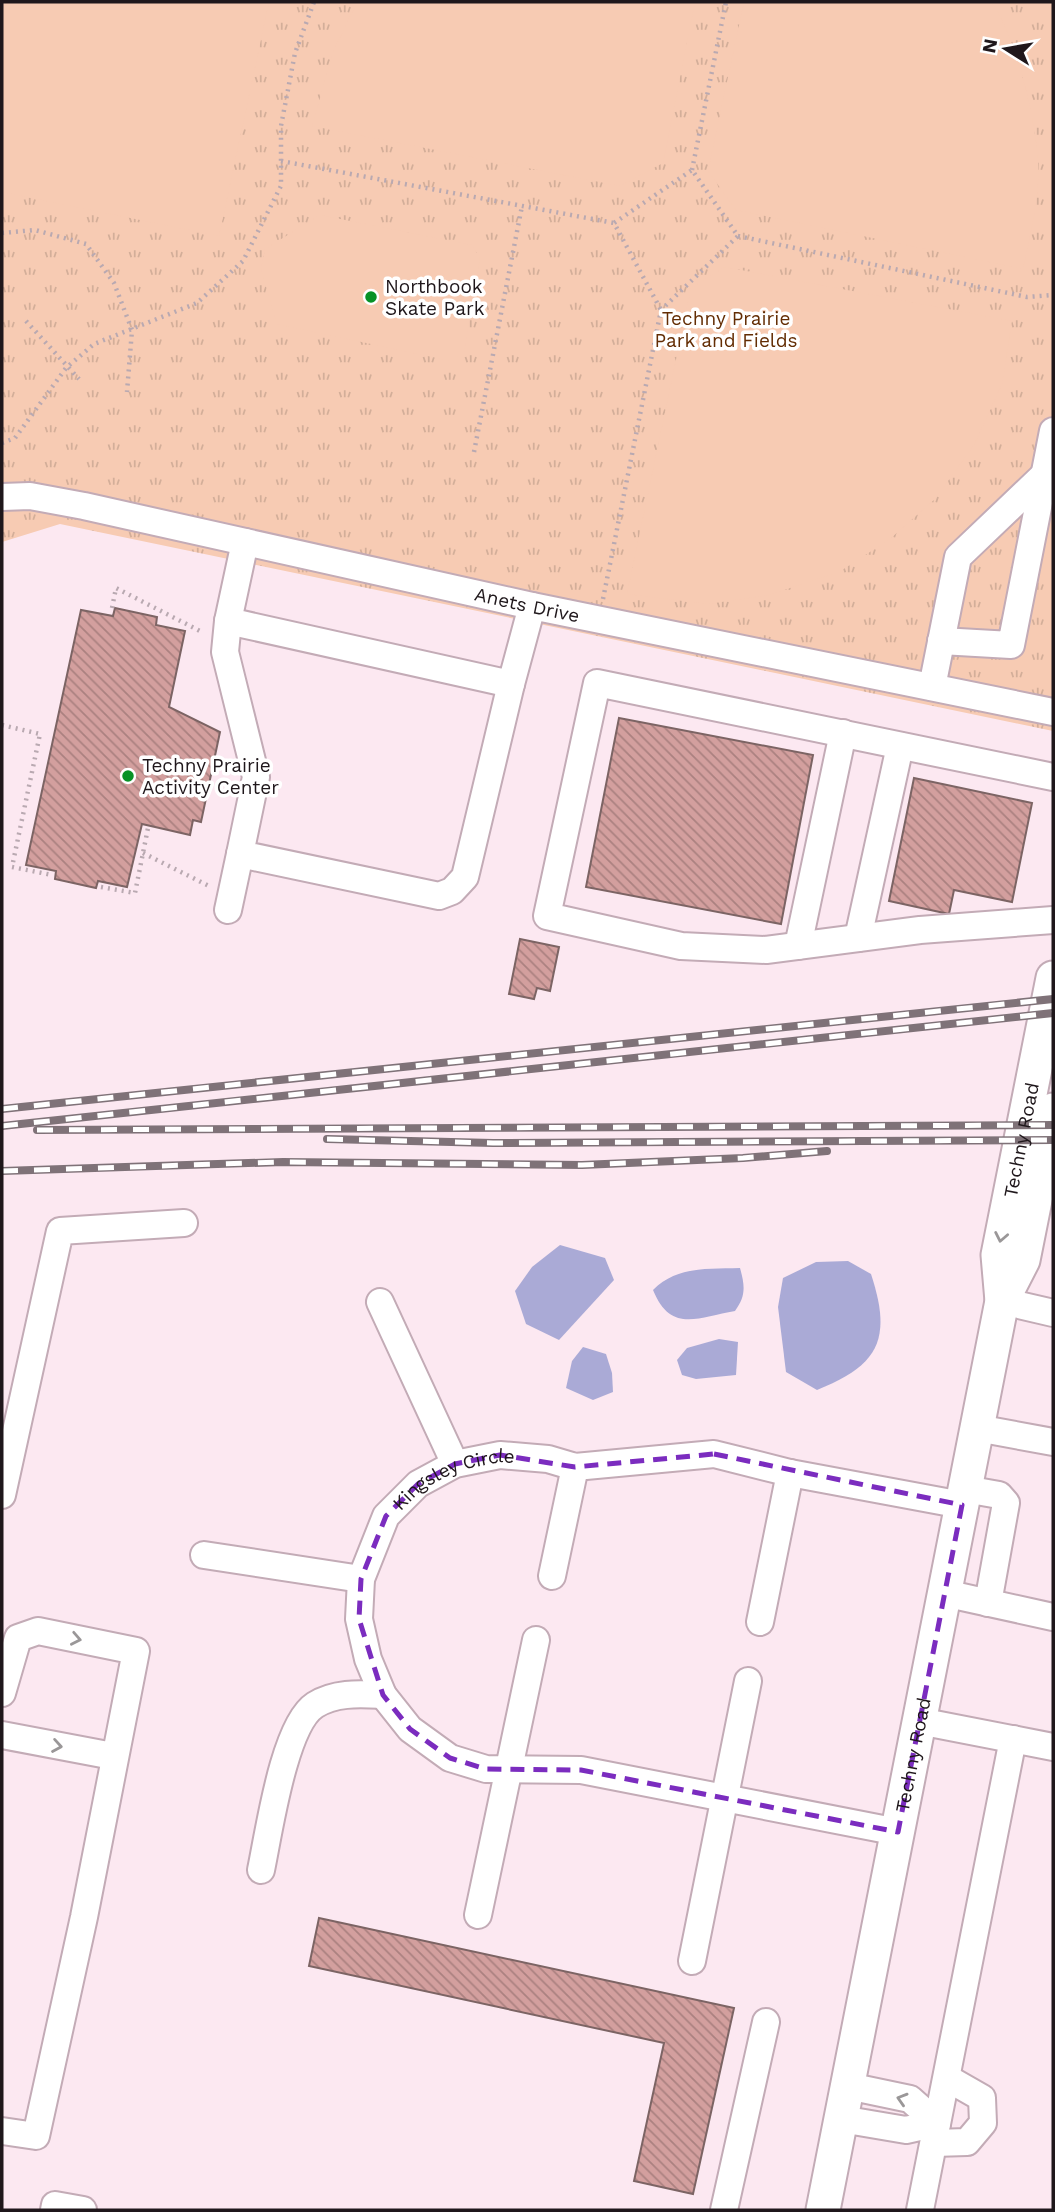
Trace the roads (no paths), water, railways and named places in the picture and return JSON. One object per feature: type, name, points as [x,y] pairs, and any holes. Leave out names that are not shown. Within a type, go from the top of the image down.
[{"type":"main road","name":"Techny Road","points":[[1002,1301],[998,1255],[1053,978]]},
{"type":"main road","name":"Techny Road","points":[[823,2210],[1002,1301],[1023,1260],[1053,1110]]},
{"type":"street","points":[[941,641],[1011,646],[1053,431]]},
{"type":"street","points":[[932,687],[958,557],[1044,475]]},
{"type":"street","name":"Anets Drive","points":[[2,497],[30,496],[57,500],[532,607],[1053,712]]},
{"type":"street","points":[[229,903],[257,777],[225,652],[228,621],[245,542]]},
{"type":"street","points":[[240,854],[439,896],[452,891],[465,877],[532,607]]},
{"type":"street","points":[[228,621],[511,684]]},
{"type":"street","points":[[1053,777],[597,683],[547,916],[681,946],[766,950],[920,929],[1053,920]]},
{"type":"street","points":[[798,946],[843,733]]},
{"type":"street","points":[[858,938],[901,746]]},
{"type":"street","points":[[2,1495],[60,1231],[184,1223]]},
{"type":"street","points":[[380,1301],[456,1464]]},
{"type":"street","points":[[1002,1301],[1053,1313]]},
{"type":"street","points":[[977,1428],[1053,1442]]},
{"type":"street","name":"Kingsley Circle","points":[[898,1832],[582,1770],[486,1769],[450,1758],[410,1729],[383,1695],[368,1660],[359,1619],[361,1579],[386,1516],[418,1484],[456,1464],[500,1455],[548,1459],[575,1467],[714,1454],[790,1473],[963,1497],[999,1495],[1006,1503],[988,1603]]},
{"type":"street","points":[[552,1576],[575,1467]]},
{"type":"street","points":[[760,1622],[790,1473]]},
{"type":"street","points":[[204,1555],[361,1579]]},
{"type":"street","points":[[944,1594],[1053,1617]]},
{"type":"street","points":[[2,1693],[18,1638],[38,1631],[136,1651],[113,1756],[111,1781],[87,1903],[36,2136],[2,2131]]},
{"type":"street","points":[[478,1915],[536,1640]]},
{"type":"street","points":[[692,1961],[748,1681]]},
{"type":"street","points":[[261,1870],[292,1735],[314,1705],[347,1693],[383,1695]]},
{"type":"street","points":[[919,1721],[1053,1747]]},
{"type":"street","points":[[2,1735],[113,1756]]},
{"type":"street","points":[[920,2210],[1013,1740]]},
{"type":"street","points":[[724,2210],[766,2022]]},
{"type":"street","points":[[841,2119],[935,2133],[967,2143],[983,2123],[982,2098],[947,2078]]},
{"type":"street","points":[[848,2086],[910,2099],[935,2133]]},
{"type":"street","points":[[54,2210],[55,2205],[83,2210]]},
{"type":"water","points":[[560,1245],[605,1258],[614,1280],[559,1340],[526,1324],[515,1291],[532,1267]]},
{"type":"water","points":[[848,1261],[871,1274],[877,1296],[880,1332],[876,1347],[867,1359],[855,1370],[817,1390],[786,1372],[778,1307],[783,1278],[816,1262]]},
{"type":"water","points":[[740,1268],[744,1291],[735,1311],[698,1319],[677,1318],[660,1304],[653,1290],[672,1277],[693,1270]]},
{"type":"water","points":[[719,1339],[738,1342],[736,1375],[696,1379],[682,1375],[677,1360],[687,1348]]},
{"type":"water","points":[[583,1347],[606,1354],[612,1373],[613,1392],[593,1400],[566,1388],[572,1361]]},
{"type":"railway","points":[[2,1109],[1053,999]]},
{"type":"railway","points":[[2,1126],[1053,1013]]},
{"type":"railway","points":[[37,1130],[1053,1125]]},
{"type":"railway","points":[[327,1139],[493,1143],[1053,1140]]},
{"type":"railway","points":[[2,1171],[283,1162],[582,1165],[743,1158],[827,1151]]},
{"type":"place","name":"Northbook Skate Park","points":[[371,297]]},
{"type":"place","name":"Techny Prairie Activity Center","points":[[128,776]]},
{"type":"park label","name":"Techny Prairie Park and Fields","points":[[726,329]]}]
